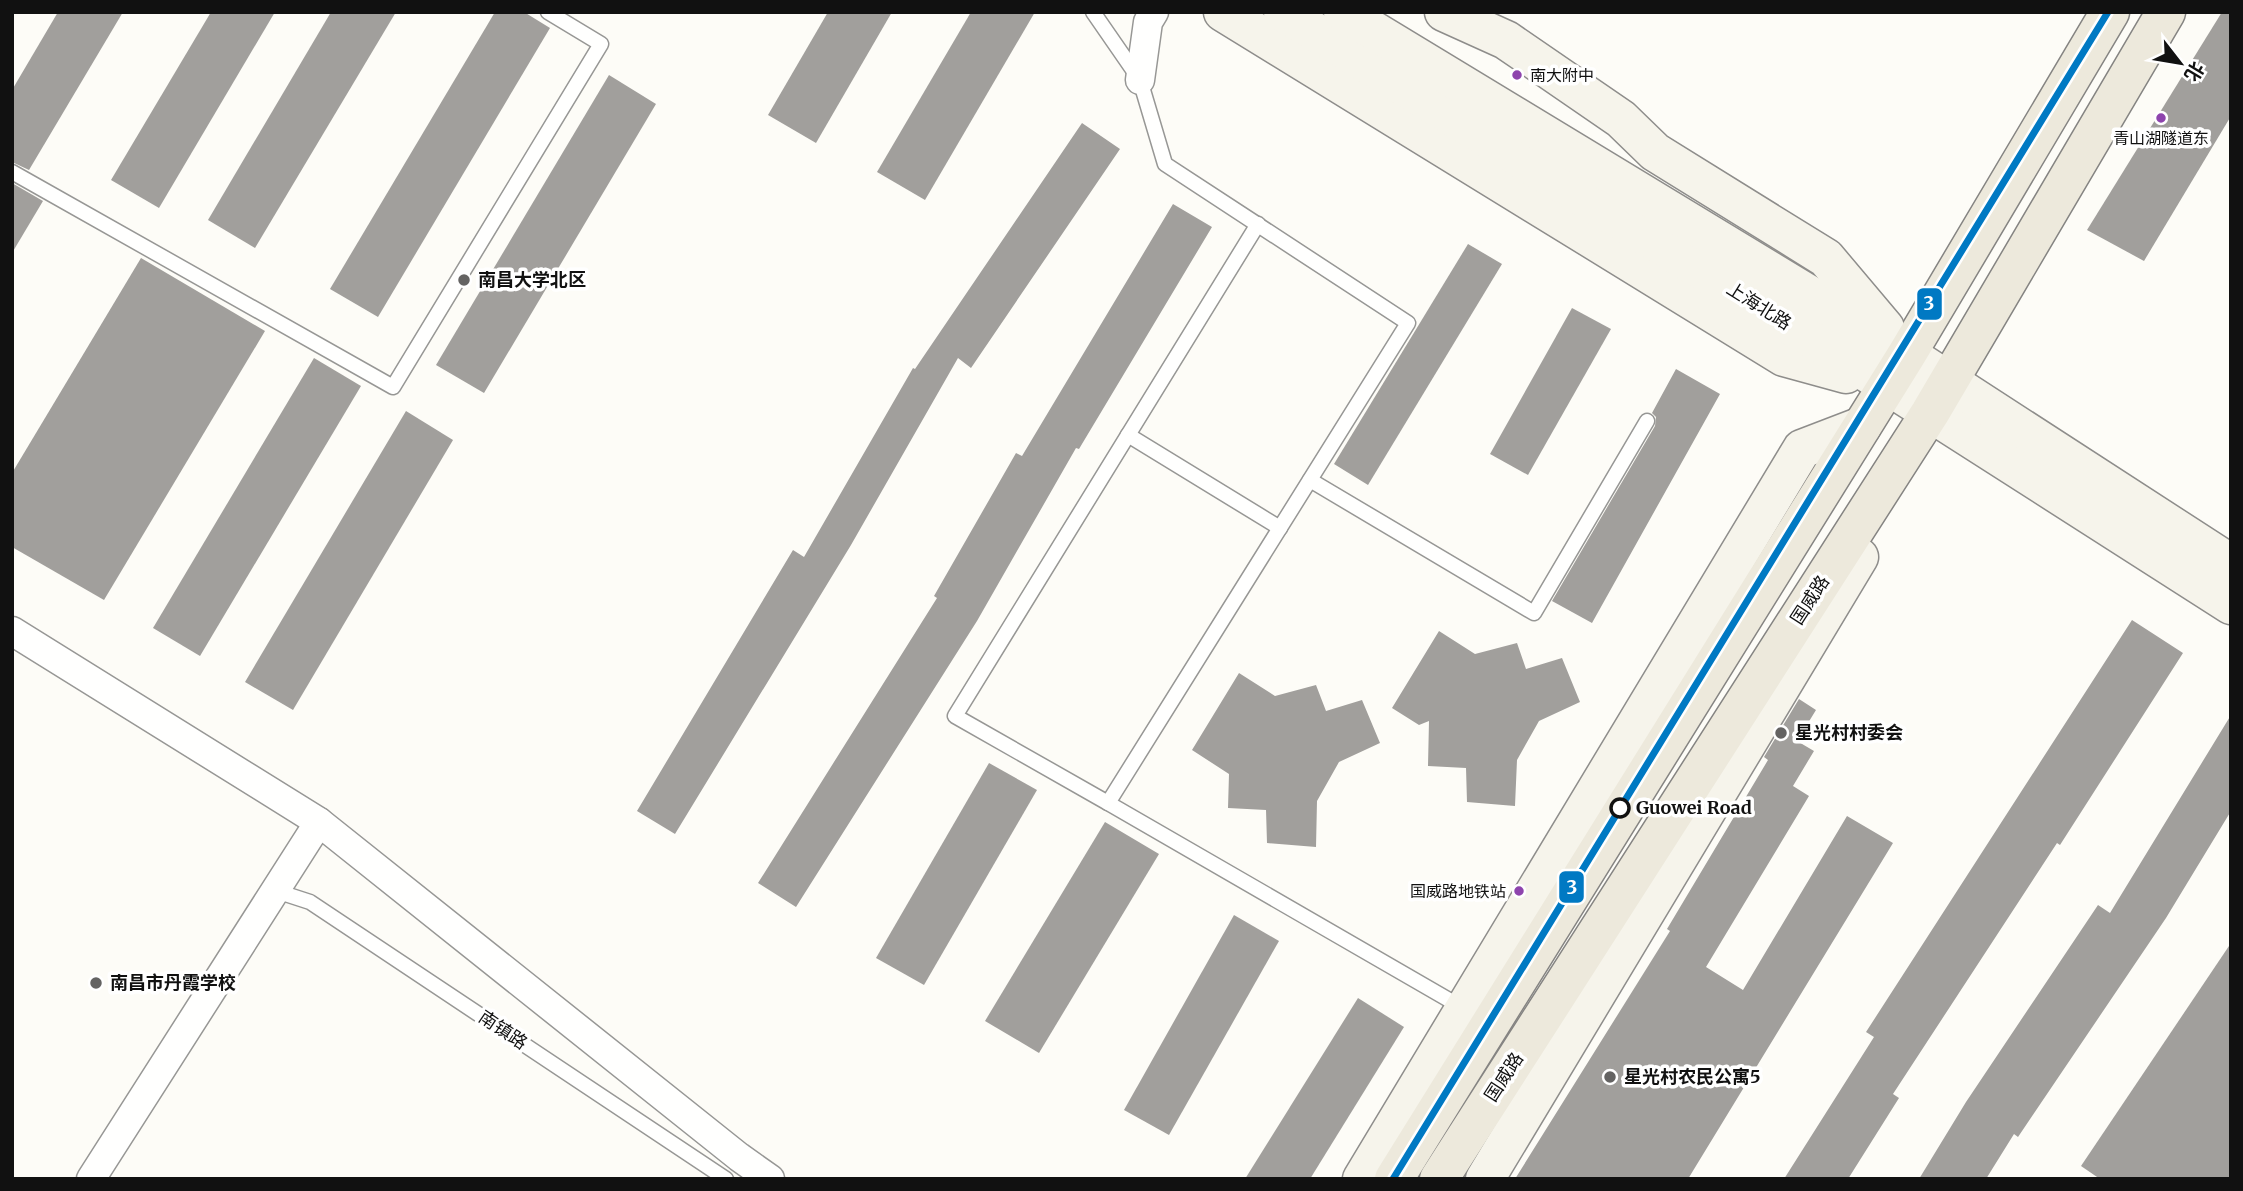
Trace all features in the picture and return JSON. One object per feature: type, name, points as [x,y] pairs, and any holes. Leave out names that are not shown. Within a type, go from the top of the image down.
[{"type":"main road","points":[[1223,12],[1784,357],[1897,369]]},
{"type":"main road","name":"上海北路","points":[[1283,12],[1897,369],[1950,380],[2231,564]]},
{"type":"main road","name":"上海北路","points":[[1343,12],[1897,369],[1930,413],[2231,605]]},
{"type":"main road","points":[[1444,12],[1506,40],[1621,119],[1655,152],[1826,258],[1897,369]]},
{"type":"main road","points":[[1362,1179],[1477,1016],[1862,426],[2110,12]]},
{"type":"main road","name":"国威路","points":[[1439,1179],[1930,413],[2166,12]]},
{"type":"main road","points":[[1485,1179],[1886,512],[1904,453]]},
{"type":"main road","points":[[1394,1179],[1477,1016]]},
{"type":"street","points":[[1140,80],[1149,22],[1154,12]]},
{"type":"street","points":[[12,631],[319,822],[770,1179]]},
{"type":"street","points":[[91,1179],[273,890],[319,822]]},
{"type":"lane","points":[[12,172],[393,387],[601,44],[548,12]]},
{"type":"lane","points":[[1094,12],[1140,80],[1165,164],[1409,323],[1108,803]]},
{"type":"lane","points":[[1258,224],[955,716],[1477,1016]]},
{"type":"lane","points":[[1310,480],[1534,613],[1647,421]]},
{"type":"lane","points":[[1128,435],[1280,528]]},
{"type":"lane","name":"南镇路","points":[[273,890],[310,902],[726,1179]]},
{"type":"building","points":[[58,12],[123,12],[29,170],[12,162],[12,90]]},
{"type":"building","points":[[211,12],[275,12],[159,208],[111,180]]},
{"type":"building","points":[[331,12],[396,12],[255,248],[208,220]]},
{"type":"building","points":[[495,12],[524,12],[550,28],[378,317],[330,289]]},
{"type":"building","points":[[828,12],[892,12],[816,143],[768,115]]},
{"type":"building","points":[[971,12],[1035,12],[925,200],[877,172]]},
{"type":"building","points":[[2222,12],[2231,12],[2231,116],[2144,261],[2087,230]]},
{"type":"building","points":[[609,75],[656,104],[484,393],[436,365]]},
{"type":"building","points":[[1082,123],[1120,149],[971,368],[958,358],[851,545],[675,834],[637,811],[793,550],[804,557],[913,368],[915,369]]},
{"type":"building","points":[[12,183],[43,201],[12,253]]},
{"type":"building","points":[[1173,204],[1212,227],[1079,449],[1076,448],[977,621],[796,907],[758,883],[937,598],[934,596],[1016,453],[1022,456]]},
{"type":"building","points":[[1468,244],[1502,264],[1368,485],[1334,464]]},
{"type":"building","points":[[141,258],[265,331],[104,600],[12,547],[12,473]]},
{"type":"building","points":[[1572,308],[1611,329],[1528,475],[1490,454]]},
{"type":"building","points":[[314,358],[361,386],[200,656],[153,628]]},
{"type":"building","points":[[1676,369],[1720,394],[1592,623],[1552,601],[1655,426],[1656,417],[1652,413]]},
{"type":"building","points":[[406,411],[453,440],[293,710],[245,682]]},
{"type":"building","points":[[2132,620],[2183,653],[2060,845],[2057,843],[1893,1094],[1899,1098],[1848,1179],[1784,1179],[1874,1037],[1866,1032]]},
{"type":"building","points":[[1439,631],[1475,654],[1517,643],[1526,669],[1562,658],[1580,702],[1539,721],[1517,760],[1515,806],[1467,802],[1466,768],[1428,766],[1429,721],[1419,725],[1392,708]]},
{"type":"building","points":[[1239,673],[1275,696],[1316,685],[1326,711],[1362,700],[1380,743],[1339,762],[1317,801],[1316,847],[1267,843],[1266,810],[1228,808],[1229,774],[1192,750]]},
{"type":"building","points":[[1799,699],[1816,710],[1797,741],[1814,751],[1793,786],[1809,796],[1706,967],[1743,990],[1847,816],[1893,843],[1688,1179],[1515,1179],[1670,931],[1667,929],[1768,760],[1764,757]]},
{"type":"building","points":[[2231,715],[2231,811],[2166,918],[2018,1137],[2014,1134],[1986,1179],[1919,1179],[1966,1102],[2098,905],[2110,913]]},
{"type":"building","points":[[989,763],[1037,790],[924,985],[876,958]]},
{"type":"building","points":[[1105,822],[1159,854],[1039,1053],[985,1021]]},
{"type":"building","points":[[1234,915],[1279,941],[1169,1135],[1124,1110]]},
{"type":"building","points":[[2231,943],[2231,1179],[2100,1179],[2081,1166]]},
{"type":"building","points":[[1358,998],[1404,1027],[1310,1179],[1245,1179]]},
{"type":"transit line","name":"3","points":[[1393,1179],[2108,12]]},
{"type":"place","name":"南大附中","points":[[1517,75]]},
{"type":"place","name":"青山湖隧道东","points":[[2161,118]]},
{"type":"place","name":"南昌大学北区","points":[[464,280]]},
{"type":"place","name":"星光村村委会","points":[[1781,733]]},
{"type":"place","name":"Guowei Road","points":[[1620,808]]},
{"type":"place","name":"国威路地铁站","points":[[1519,891]]},
{"type":"place","name":"南昌市丹霞学校","points":[[96,983]]},
{"type":"place","name":"星光村农民公寓5","points":[[1610,1077]]}]
